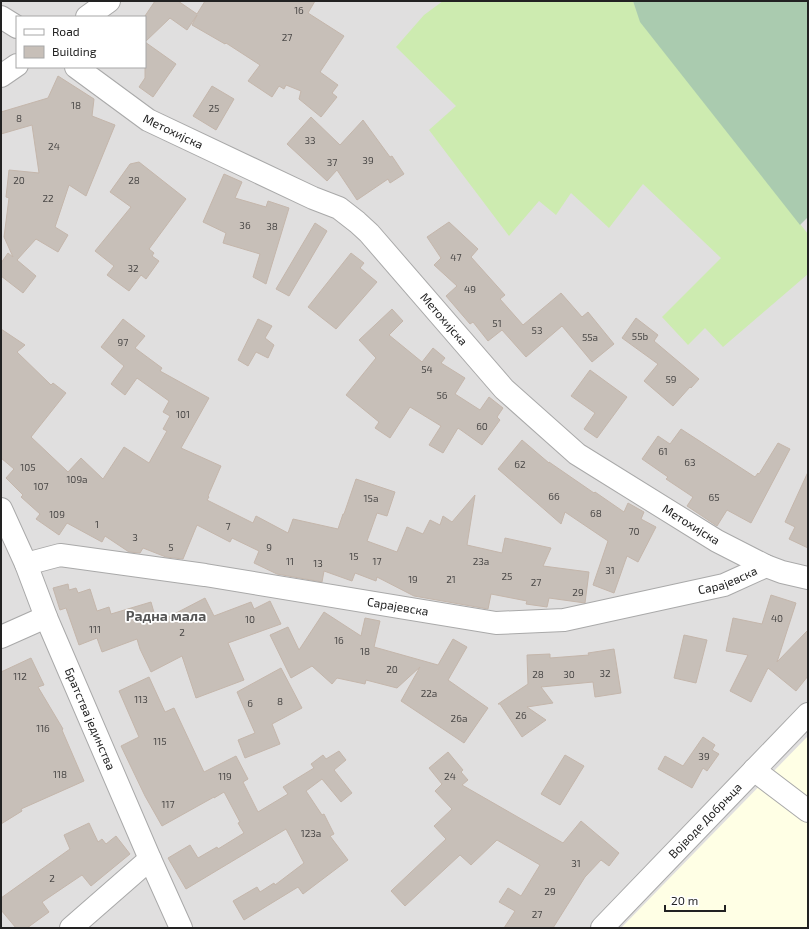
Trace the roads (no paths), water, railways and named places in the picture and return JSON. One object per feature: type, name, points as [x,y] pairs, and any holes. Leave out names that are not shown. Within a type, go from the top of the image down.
[{"type":"street","points":[[88,16],[110,1]]},
{"type":"street","points":[[1,17],[16,26]]},
{"type":"street","points":[[1,76],[16,66]]},
{"type":"street","name":"Метохијска","points":[[77,68],[148,120],[313,198],[338,208],[369,233],[504,389],[577,454],[717,541],[766,566],[782,572],[808,578]]},
{"type":"street","name":"Братства јединства","points":[[1,509],[26,564],[46,617],[181,928]]},
{"type":"street","name":"Сарајевска","points":[[26,564],[60,555],[205,575],[496,623],[564,620],[724,585],[766,566]]},
{"type":"street","points":[[1,637],[46,617]]},
{"type":"street","name":"Војводе Добрњца","points":[[602,928],[808,714]]},
{"type":"street","points":[[754,770],[808,811]]},
{"type":"street","points":[[70,928],[150,859]]},
{"type":"district","name":"Радна мала","points":[[166,616]]}]
